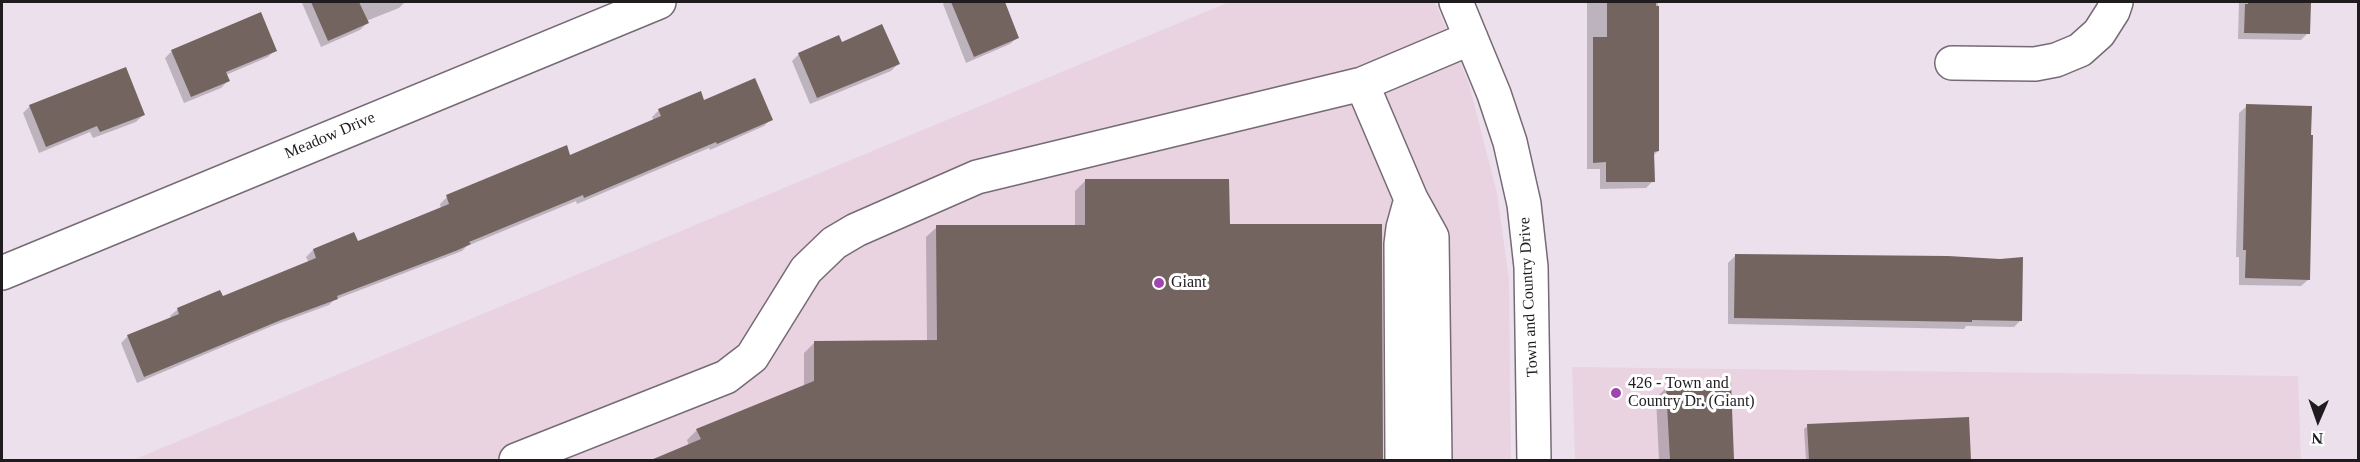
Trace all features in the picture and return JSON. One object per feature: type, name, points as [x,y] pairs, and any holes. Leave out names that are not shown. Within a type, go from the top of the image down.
[{"type":"street","name":"Meadow Drive","points":[[3,269],[659,2]]},
{"type":"street","name":"Town and Country Drive","points":[[1456,2],[1510,142],[1524,204],[1531,267],[1534,460]]},
{"type":"street","points":[[1952,63],[2035,64],[2056,60],[2080,50],[2099,33],[2116,2]]},
{"type":"street","points":[[516,460],[726,377],[752,357],[806,270],[834,243],[856,230],[977,177],[1362,84],[1471,38]]},
{"type":"street","points":[[1362,84],[1411,199],[1432,237],[1435,460]]},
{"type":"street","points":[[1402,460],[1401,244],[1411,199]]},
{"type":"shaded area","points":[[1229,2],[1435,2],[1469,84],[1497,193],[1509,280],[1511,460],[133,460]]},
{"type":"shaded area","points":[[1572,367],[2298,376],[2301,460],[1575,460]]},
{"type":"building","points":[[311,2],[359,2],[369,23],[328,41]]},
{"type":"building","points":[[951,2],[1005,2],[1019,38],[974,57]]},
{"type":"building","points":[[1607,2],[1656,2],[1656,6],[1659,6],[1659,151],[1654,152],[1655,182],[1606,182],[1606,162],[1593,163],[1593,37],[1607,37]]},
{"type":"building","points":[[2248,2],[2311,2],[2310,34],[2244,33],[2245,4]]},
{"type":"building","points":[[261,12],[277,51],[226,72],[230,81],[191,97],[171,50]]},
{"type":"building","points":[[882,24],[900,64],[817,98],[798,53],[839,35],[842,42]]},
{"type":"building","points":[[126,67],[145,115],[100,132],[97,126],[46,147],[29,105]]},
{"type":"building","points":[[755,78],[773,120],[584,198],[583,195],[469,242],[471,244],[458,250],[337,296],[338,299],[144,377],[127,335],[179,314],[177,308],[220,290],[223,296],[316,258],[313,249],[354,232],[358,241],[449,204],[446,195],[567,145],[570,155],[661,116],[658,109],[701,91],[704,100]]},
{"type":"building","points":[[2246,104],[2312,106],[2310,280],[2245,278],[2246,250],[2243,250]]},
{"type":"building","name":"Giant","points":[[1085,179],[1229,179],[1230,224],[1382,224],[1383,460],[651,460],[701,439],[696,429],[814,381],[814,341],[937,340],[936,225],[1085,225]]},
{"type":"building","points":[[1735,254],[1948,256],[2000,259],[2023,257],[2022,321],[1734,318]]},
{"type":"building","points":[[1731,382],[1734,460],[1670,460],[1666,386]]},
{"type":"building","points":[[1969,417],[1971,460],[1809,460],[1807,424]]},
{"type":"place","name":"Giant","points":[[1159,283]]},
{"type":"place","name":"426 - Town and Country Dr. (Giant)","points":[[1616,393]]}]
